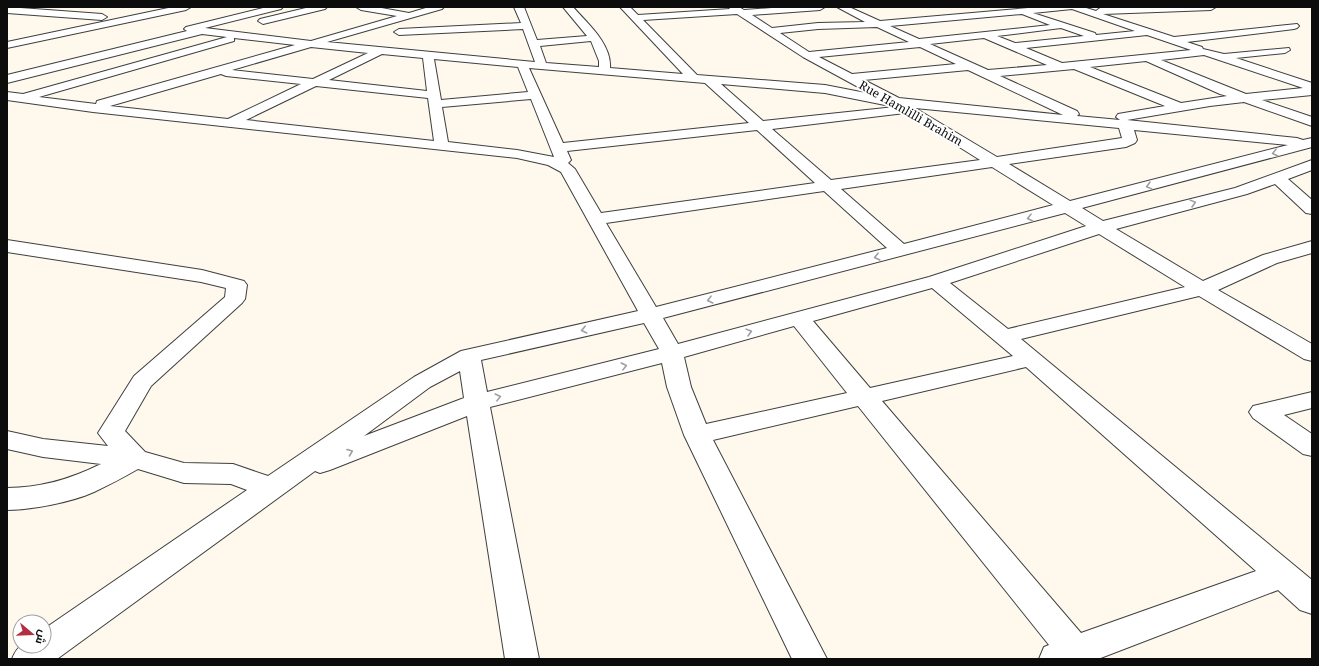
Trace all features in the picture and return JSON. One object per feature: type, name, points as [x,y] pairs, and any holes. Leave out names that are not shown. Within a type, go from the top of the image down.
[{"type":"street","points":[[7,45],[186,7]]},
{"type":"street","points":[[7,80],[278,7]]},
{"type":"street","points":[[213,33],[322,7]]},
{"type":"street","points":[[360,7],[404,18]]},
{"type":"street","points":[[93,108],[440,7]]},
{"type":"street","points":[[518,7],[542,66]]},
{"type":"street","points":[[568,7],[596,38],[605,61],[604,70]]},
{"type":"street","points":[[625,7],[700,78],[760,126],[901,251]]},
{"type":"street","points":[[638,18],[738,10],[820,7]]},
{"type":"street","points":[[974,7],[992,14]]},
{"type":"street","points":[[768,31],[818,26],[878,24],[1070,7]]},
{"type":"street","points":[[1074,7],[1151,32],[1204,52],[1312,86]]},
{"type":"street","points":[[1087,11],[1211,7]]},
{"type":"street","points":[[74,15],[102,9]]},
{"type":"street","points":[[7,10],[126,19],[157,23]]},
{"type":"street","name":"Rue Hamlilli Brahim","points":[[738,10],[768,31],[807,55],[902,105],[1068,208],[1312,354]]},
{"type":"street","points":[[917,10],[937,19]]},
{"type":"street","points":[[1020,11],[1098,38]]},
{"type":"street","points":[[755,21],[834,12],[856,13],[1086,120]]},
{"type":"street","points":[[395,52],[399,32],[404,18]]},
{"type":"street","points":[[399,32],[527,26]]},
{"type":"street","points":[[807,55],[1063,26]]},
{"type":"street","points":[[1172,40],[1294,26]]},
{"type":"street","points":[[176,27],[213,33],[380,51],[428,55],[447,51],[522,64],[775,84],[854,93],[902,105],[1125,124],[1307,147]]},
{"type":"street","points":[[1015,47],[1151,32]]},
{"type":"street","points":[[985,34],[1061,66]]},
{"type":"street","points":[[13,97],[241,36]]},
{"type":"street","points":[[517,39],[596,38]]},
{"type":"street","points":[[1220,57],[1285,50]]},
{"type":"street","points":[[232,122],[380,51]]},
{"type":"street","points":[[987,74],[1204,52]]},
{"type":"street","points":[[428,55],[442,146]]},
{"type":"street","points":[[1145,57],[1243,99],[1312,122]]},
{"type":"street","points":[[522,64],[567,169],[672,354],[679,387],[698,435],[810,659]]},
{"type":"street","points":[[1076,65],[1179,107]]},
{"type":"street","points":[[851,78],[971,66]]},
{"type":"street","points":[[775,84],[836,71]]},
{"type":"street","points":[[214,72],[316,82],[435,99],[535,95]]},
{"type":"street","points":[[1100,122],[1179,107],[1312,91]]},
{"type":"street","points":[[13,97],[93,108],[232,122],[539,157],[560,164],[567,169]]},
{"type":"street","points":[[558,148],[760,126],[902,105]]},
{"type":"street","points":[[596,219],[993,161],[1121,144],[1130,140],[1125,124]]},
{"type":"street","points":[[29,659],[422,382],[468,356],[650,315],[1307,147]]},
{"type":"street","points":[[7,440],[43,448],[136,459],[184,473],[233,474],[279,482],[476,403],[672,354],[936,281],[1101,227],[1241,191],[1312,166]]},
{"type":"street","points":[[1278,178],[1312,209]]},
{"type":"street","points":[[7,246],[202,276],[237,285],[235,299],[142,381],[111,433],[136,459]]},
{"type":"street","points":[[1004,337],[1202,289],[1270,259],[1312,247]]},
{"type":"street","points":[[936,281],[1004,337],[1312,600]]},
{"type":"street","points":[[799,318],[1071,657],[1282,575]]},
{"type":"street","points":[[1288,340],[1312,334]]},
{"type":"street","points":[[468,356],[522,659]]},
{"type":"street","points":[[698,435],[863,396],[1031,360]]},
{"type":"street","points":[[1312,400],[1262,412],[1312,447]]},
{"type":"street","points":[[7,499],[27,499],[84,485],[136,459]]}]
